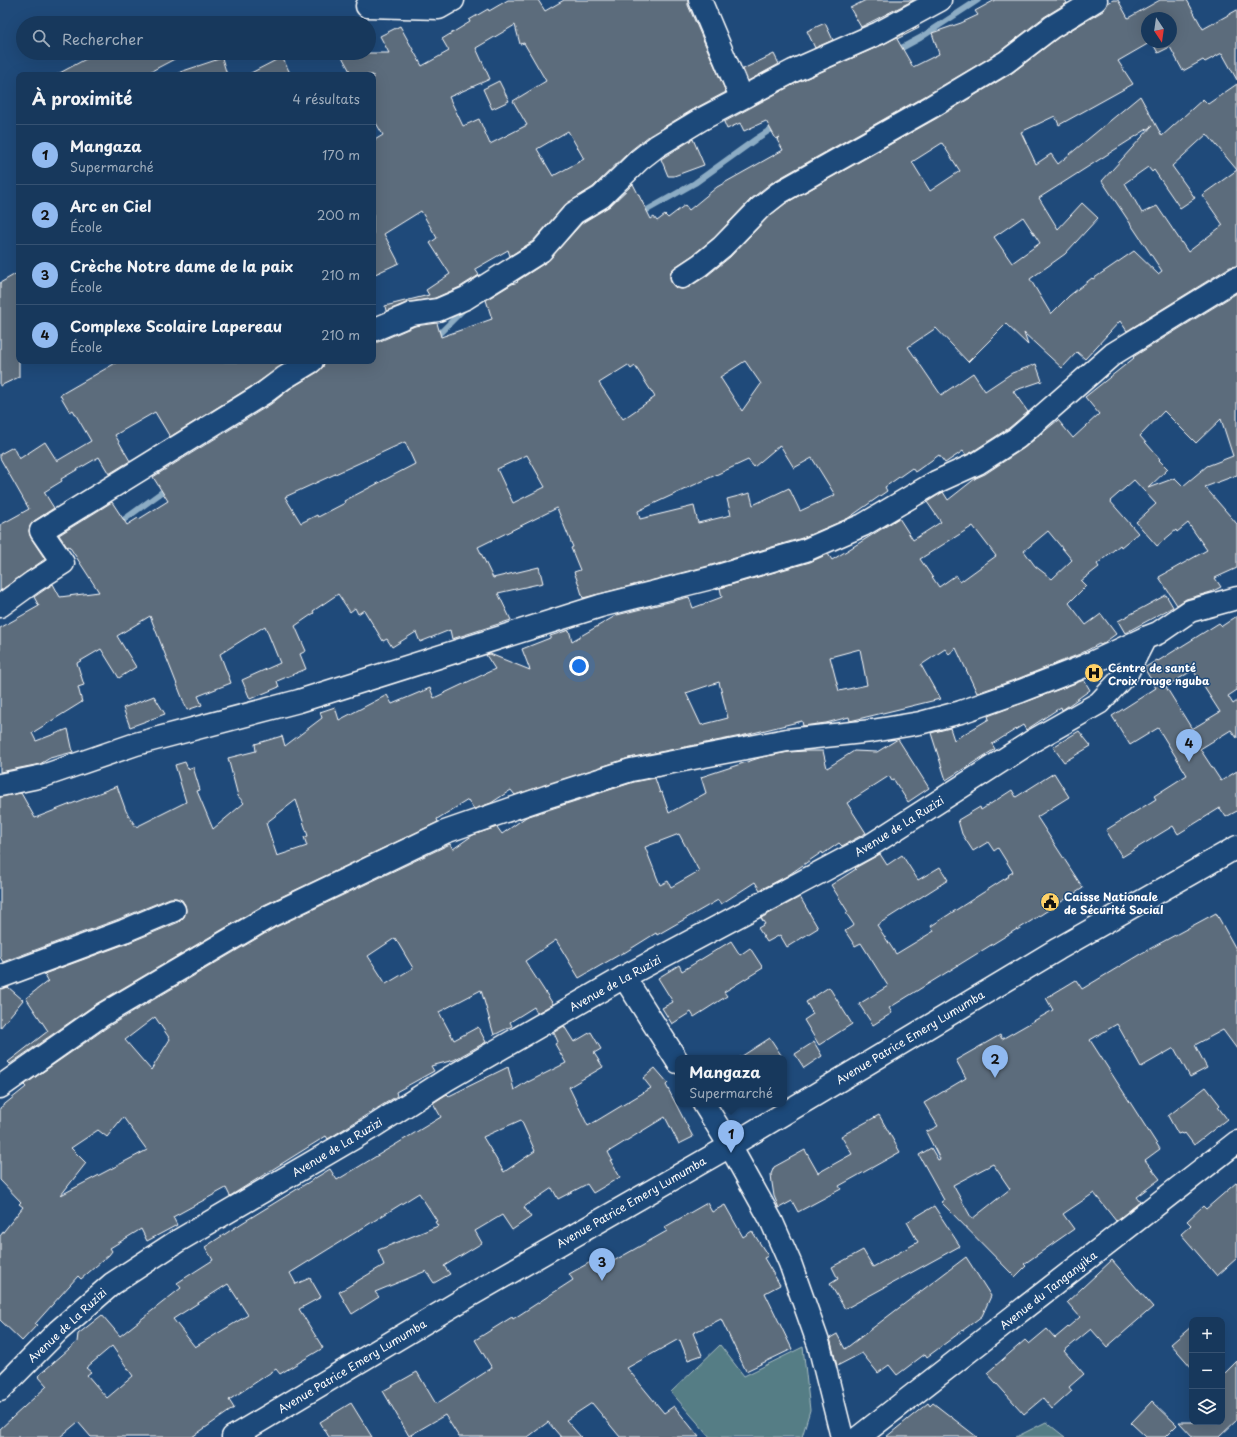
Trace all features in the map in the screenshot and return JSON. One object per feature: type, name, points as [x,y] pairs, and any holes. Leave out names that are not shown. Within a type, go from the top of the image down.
[{"type":"street","points":[[367,6],[439,8],[453,0]]},
{"type":"street","points":[[700,0],[741,97]]},
{"type":"street","points":[[376,329],[411,314],[438,310],[466,298],[542,251],[574,213],[601,197],[639,160],[657,146],[741,97],[793,71],[879,33],[940,0]]},
{"type":"street","points":[[682,277],[722,247],[760,208],[780,193],[931,107],[1006,62],[1052,26],[1096,0]]},
{"type":"street","points":[[0,785],[43,776],[136,744],[300,701],[600,606],[711,578],[806,550],[863,525],[936,482],[978,463],[1017,438],[1113,354],[1237,278]]},
{"type":"street","points":[[0,606],[33,582],[63,563],[41,531],[264,393],[284,378],[307,364]]},
{"type":"street","points":[[0,1087],[102,1015],[270,916],[445,832],[546,797],[631,770],[787,740],[879,730],[920,723],[961,712],[1085,666],[1158,633],[1190,611],[1237,598]]},
{"type":"street","name":"Avenue de La Ruzizi","points":[[0,1390],[58,1331],[112,1284],[176,1242],[371,1128],[446,1080],[624,977],[871,845],[1034,740],[1099,703],[1127,673],[1146,638]]},
{"type":"street","name":"Avenue Patrice Emery Lumumba","points":[[233,1437],[469,1296],[730,1146],[1058,948],[1237,847]]},
{"type":"street","points":[[0,978],[124,931],[174,910]]},
{"type":"street","points":[[624,977],[675,1057]]},
{"type":"street","points":[[706,1107],[730,1146],[771,1220],[790,1263],[819,1345],[842,1437]]},
{"type":"street","name":"Avenue du Tanganyika","points":[[858,1437],[1237,1142]]},
{"type":"green space","points":[[720,1345],[744,1376],[803,1347],[810,1410],[802,1437],[710,1437],[671,1392]]},
{"type":"green space","points":[[1046,1422],[1065,1437],[1016,1437]]},
{"type":"building","points":[[508,0],[538,0],[545,11],[564,0],[688,0],[688,5],[726,92],[649,136],[630,151],[593,187],[565,205],[533,241],[510,256],[508,250],[475,269],[479,275],[460,287],[435,298],[409,302],[386,311],[385,306],[429,295],[426,290],[450,274],[430,243],[437,238],[421,211],[384,234],[399,263],[376,274],[376,139],[383,135],[376,123],[376,72],[350,72],[344,60],[376,60],[376,53],[389,53],[380,36],[400,26],[422,66],[449,51],[442,39],[488,9],[489,11]],"holes":[[[515,25],[520,44],[524,43],[546,81],[513,101],[527,125],[490,144],[479,119],[463,126],[449,97],[490,79],[476,48]],[[568,131],[584,159],[553,176],[537,149]]]},
{"type":"building","points":[[866,0],[914,0],[861,27],[850,8]]},
{"type":"building","points":[[995,0],[1065,0],[1067,3],[1044,17],[999,52],[925,96],[771,183],[751,199],[714,238],[671,271],[670,277],[672,284],[676,288],[682,289],[689,287],[708,275],[730,257],[768,217],[786,203],[937,118],[1012,73],[1059,37],[1103,11],[1108,3],[1113,0],[1118,0],[1128,18],[1160,0],[1187,0],[1203,29],[1237,10],[1237,80],[1222,53],[1205,62],[1203,60],[1183,71],[1171,48],[1177,48],[1177,12],[1141,12],[1141,48],[1118,61],[1133,84],[1059,125],[1055,116],[1021,132],[1036,164],[1051,154],[1058,164],[1140,96],[1162,136],[1203,99],[1208,104],[1237,84],[1237,170],[1237,266],[1230,267],[1127,331],[1120,321],[1085,359],[1077,352],[1062,368],[1024,333],[1028,345],[1006,324],[968,362],[936,328],[908,347],[941,395],[973,373],[985,391],[1012,373],[1036,364],[1042,381],[1013,391],[1028,412],[1009,428],[972,452],[966,455],[963,451],[945,463],[939,455],[915,472],[912,468],[885,487],[887,491],[847,519],[802,538],[708,566],[583,598],[574,572],[580,570],[571,548],[573,547],[557,508],[478,547],[493,578],[539,567],[543,583],[498,593],[511,620],[452,639],[450,630],[420,642],[416,632],[392,647],[387,639],[383,641],[364,610],[358,614],[355,608],[350,612],[338,594],[313,611],[314,613],[295,626],[306,651],[300,654],[306,669],[277,681],[279,687],[250,699],[242,680],[280,663],[265,626],[220,654],[231,683],[198,696],[202,705],[187,710],[150,616],[117,636],[136,667],[119,678],[101,649],[77,663],[84,685],[78,687],[82,702],[32,733],[36,741],[68,729],[73,752],[50,758],[40,764],[0,772],[0,628],[39,606],[34,597],[53,584],[60,597],[99,592],[69,546],[67,547],[59,535],[112,502],[127,525],[168,501],[153,477],[271,404],[291,388],[318,372],[324,364],[376,364],[376,342],[415,326],[437,323],[441,337],[492,319],[486,300],[518,282],[517,281],[548,261],[582,223],[610,206],[633,184],[651,219],[654,217],[657,221],[665,215],[668,218],[685,205],[689,210],[717,187],[783,150],[777,140],[780,137],[776,139],[766,121],[744,131],[740,123],[727,129],[724,122],[798,82],[884,44],[918,26],[919,28],[897,39],[913,67],[939,54],[932,33],[961,23],[978,15],[975,11]],"holes":[[[1152,126],[1102,181],[1162,271],[1158,274],[1134,251],[1093,279],[1092,278],[1069,296],[1051,314],[1030,279],[1065,254],[1098,218],[1082,203],[1058,229],[1039,198]],[[1207,134],[1237,170],[1202,195],[1223,225],[1188,252],[1157,206],[1142,213],[1125,183],[1148,167],[1152,172],[1154,170],[1180,208],[1195,198],[1172,166]],[[942,143],[960,171],[930,191],[912,162]],[[1023,217],[1040,243],[1012,263],[994,237]],[[745,361],[761,384],[742,411],[720,377]],[[628,365],[631,369],[635,366],[655,397],[623,419],[599,383]],[[405,442],[415,464],[344,501],[345,503],[318,517],[317,515],[301,523],[285,497]],[[780,445],[794,468],[812,458],[835,495],[800,511],[789,488],[753,505],[750,493],[727,499],[731,515],[698,523],[694,506],[640,519],[638,511],[748,460],[754,467]],[[527,455],[545,487],[513,503],[497,469]]]},
{"type":"building","points":[[825,23],[833,40],[815,48],[807,31]]},
{"type":"building","points":[[1155,48],[1168,48],[1158,53]]},
{"type":"building","points":[[774,54],[779,64],[748,81],[743,69]]},
{"type":"building","points":[[84,60],[173,60],[150,72],[62,72]]},
{"type":"building","points":[[216,60],[223,60],[226,72],[180,72]]},
{"type":"building","points":[[276,60],[284,60],[290,72],[253,72]]},
{"type":"building","points":[[499,81],[509,101],[492,109],[483,89]]},
{"type":"building","points":[[693,139],[704,165],[674,176],[668,176],[661,159]]},
{"type":"building","points":[[16,274],[16,364],[19,364],[19,377],[0,386],[0,283]]},
{"type":"building","points":[[1237,293],[1237,475],[1205,487],[1237,524],[1237,568],[1215,578],[1221,587],[1211,592],[1186,599],[1177,605],[1159,577],[1207,550],[1188,523],[1177,532],[1176,530],[1157,546],[1136,522],[1156,504],[1134,480],[1110,501],[1138,533],[1121,547],[1120,545],[1097,564],[1099,567],[1081,581],[1086,586],[1069,603],[1086,625],[1101,614],[1116,634],[1101,645],[1099,644],[1080,654],[977,693],[956,648],[949,654],[945,649],[921,665],[940,699],[850,721],[849,717],[826,723],[803,726],[802,721],[741,736],[629,758],[515,795],[511,790],[491,803],[474,809],[468,800],[437,819],[438,822],[264,905],[96,1004],[10,1064],[8,1062],[48,1031],[26,998],[48,981],[44,974],[128,943],[179,922],[184,917],[186,911],[182,900],[170,898],[119,919],[3,962],[0,957],[0,797],[21,793],[35,818],[117,786],[126,811],[136,827],[186,802],[175,765],[185,762],[188,769],[193,767],[200,790],[197,791],[213,829],[244,803],[238,796],[228,758],[256,751],[255,744],[282,736],[285,746],[322,718],[320,712],[335,707],[339,720],[387,695],[392,704],[430,688],[434,698],[495,669],[486,655],[490,654],[530,670],[522,649],[550,638],[550,636],[569,630],[572,641],[617,615],[689,597],[693,608],[722,597],[720,588],[810,562],[828,554],[832,560],[899,518],[913,540],[941,522],[927,502],[943,492],[948,500],[976,478],[985,474],[1024,448],[1058,420],[1073,438],[1099,414],[1085,397],[1134,358],[1133,357]],"holes":[[[1164,411],[1196,443],[1221,419],[1233,456],[1207,466],[1183,486],[1175,478],[1148,488],[1168,469],[1140,436]],[[973,526],[996,556],[960,582],[956,575],[939,587],[920,559]],[[1048,531],[1072,560],[1052,579],[1035,566],[1024,551]],[[860,649],[867,685],[839,691],[830,657]],[[719,682],[728,718],[701,725],[686,693]],[[296,800],[308,836],[304,837],[307,846],[277,856],[266,823]]]},
{"type":"building","points":[[114,364],[284,364],[257,383],[170,437],[155,412],[115,435],[130,461],[109,474],[99,457],[61,479],[62,481],[44,492],[54,508],[34,521],[30,526],[29,531],[31,538],[45,559],[0,591],[0,525],[29,509],[0,458],[0,454],[13,447],[19,459],[45,442],[57,461],[91,441],[73,410],[70,412],[60,395]]},
{"type":"building","points":[[1166,595],[1173,607],[1125,633],[1118,621]]},
{"type":"building","points":[[1237,616],[1237,690],[1228,696],[1233,704],[1237,701],[1237,738],[1231,730],[1200,749],[1221,781],[1237,771],[1237,811],[1226,817],[1220,808],[1178,834],[1173,826],[1122,857],[1106,830],[1156,799],[1154,796],[1187,775],[1158,728],[1130,745],[1112,716],[1156,688],[1144,668],[1157,660],[1158,661],[1219,623],[1222,626]],"holes":[[[1193,670],[1220,712],[1192,729],[1166,687]]]},
{"type":"building","points":[[1084,680],[1090,690],[1062,710],[1061,707],[1026,730],[1023,725],[992,744],[995,749],[946,780],[931,733],[950,728],[954,740],[989,719],[988,716]]},
{"type":"building","points":[[154,696],[165,714],[130,727],[123,708]]},
{"type":"building","points":[[1079,731],[1091,746],[1064,762],[1053,747]]},
{"type":"building","points":[[898,739],[929,788],[908,802],[894,780],[892,781],[889,776],[847,803],[866,833],[842,846],[839,843],[823,854],[822,852],[787,876],[760,890],[755,882],[721,904],[718,900],[657,935],[656,933],[579,978],[556,940],[525,961],[553,1004],[537,1013],[534,1007],[510,1022],[512,1026],[494,1035],[481,990],[439,1012],[454,1040],[478,1027],[486,1042],[454,1060],[431,1066],[434,1071],[396,1092],[397,1096],[328,1139],[326,1136],[230,1196],[226,1188],[173,1217],[177,1225],[147,1241],[141,1229],[110,1248],[112,1251],[109,1255],[81,1279],[78,1276],[35,1324],[37,1325],[22,1341],[0,1320],[0,1236],[23,1207],[19,1204],[21,1202],[0,1180],[0,1108],[26,1087],[24,1085],[109,1026],[276,927],[450,844],[453,849],[473,835],[497,827],[502,834],[526,817],[634,782],[655,778],[660,793],[662,792],[669,813],[706,793],[701,777],[762,757],[789,752],[823,751],[827,768],[854,751],[877,752]],"holes":[[[679,834],[699,871],[671,887],[668,881],[660,885],[645,847]],[[395,938],[413,968],[386,984],[368,956]],[[155,1017],[170,1039],[151,1070],[125,1040]],[[123,1117],[147,1150],[61,1195],[86,1163],[71,1148],[98,1130],[107,1137]]]},
{"type":"building","points":[[1054,773],[1069,797],[1037,817],[1083,888],[889,1008],[892,1013],[873,1025],[859,1004],[888,986],[861,943],[855,946],[845,931],[854,925],[846,913],[848,912],[831,885],[856,869],[855,868],[880,854],[887,865],[902,855],[918,880],[940,867],[948,880],[877,925],[896,954],[934,931],[931,926],[1013,872],[998,848],[994,851],[988,842],[973,851],[962,834],[958,820],[980,807],[981,810],[1012,790],[1016,797]]},
{"type":"building","points":[[800,897],[818,928],[787,947],[780,935],[767,942],[758,928],[765,924],[761,918]]},
{"type":"building","points":[[1216,913],[1237,951],[1237,1049],[1223,1030],[1195,1045],[1207,1068],[1190,1077],[1174,1048],[1141,1067],[1117,1024],[1090,1040],[1160,1149],[1145,1160],[1160,1179],[1136,1197],[1140,1202],[1116,1221],[1094,1193],[1063,1214],[1074,1229],[1024,1264],[1026,1266],[1015,1277],[941,1202],[944,1200],[919,1155],[931,1148],[938,1160],[940,1159],[926,1132],[938,1126],[924,1103],[966,1078],[956,1060],[1000,1035],[1002,1039],[1053,1010],[1046,998],[1076,980],[1082,989],[1142,953]],"holes":[[[993,1164],[1010,1189],[972,1219],[953,1185]]]},
{"type":"building","points":[[731,941],[740,955],[750,948],[763,968],[724,992],[727,996],[694,1017],[691,1012],[672,1024],[662,1008],[673,1002],[658,978],[679,965],[682,971]]},
{"type":"building","points":[[8,987],[23,1000],[0,1028],[0,989]]},
{"type":"building","points":[[829,987],[852,1024],[819,1045],[804,1020],[813,1014],[806,1002]]},
{"type":"building","points":[[564,1026],[574,1042],[591,1032],[601,1049],[594,1053],[603,1067],[569,1087],[588,1126],[651,1088],[643,1078],[655,1068],[668,1083],[666,1085],[675,1102],[675,1107],[677,1107],[693,1137],[679,1144],[665,1117],[608,1152],[612,1160],[610,1160],[620,1177],[593,1193],[587,1184],[558,1199],[552,1188],[524,1207],[531,1217],[512,1230],[502,1215],[475,1231],[482,1243],[444,1266],[450,1274],[434,1283],[426,1271],[375,1292],[379,1297],[352,1314],[339,1292],[384,1265],[378,1250],[438,1226],[435,1222],[437,1221],[419,1193],[290,1273],[296,1284],[310,1278],[321,1297],[299,1309],[323,1348],[280,1374],[276,1369],[229,1400],[234,1408],[192,1437],[91,1437],[78,1422],[60,1437],[0,1437],[0,1429],[47,1386],[38,1376],[77,1342],[78,1334],[102,1315],[120,1336],[181,1288],[177,1283],[213,1260],[205,1247],[330,1169],[337,1180],[441,1117],[433,1103],[447,1094],[449,1096],[508,1067],[514,1090],[528,1081],[566,1063],[555,1044],[558,1042],[554,1033]],"holes":[[[521,1120],[535,1151],[504,1172],[483,1137]],[[228,1284],[248,1315],[195,1347],[173,1319]],[[112,1346],[133,1376],[107,1398],[87,1375],[91,1372],[86,1368]]]},
{"type":"building","points":[[770,1038],[781,1055],[744,1055]]},
{"type":"building","points":[[814,1042],[822,1056],[804,1068],[795,1054]]},
{"type":"building","points":[[1206,1087],[1220,1105],[1218,1107],[1227,1119],[1194,1145],[1185,1133],[1178,1134],[1168,1116]]},
{"type":"building","points":[[879,1115],[900,1152],[839,1186],[841,1189],[798,1212],[792,1201],[779,1208],[774,1196],[772,1183],[771,1174],[774,1167],[805,1150],[818,1173],[852,1154],[841,1136]]},
{"type":"building","points":[[1237,1182],[1237,1258],[1217,1276],[1181,1234],[1191,1225],[1187,1221],[1203,1206],[1206,1209]]},
{"type":"building","points":[[707,1203],[712,1212],[725,1205],[743,1237],[752,1231],[768,1256],[764,1258],[780,1285],[765,1293],[792,1349],[746,1371],[721,1319],[693,1333],[702,1355],[688,1360],[680,1340],[677,1340],[627,1368],[664,1413],[674,1406],[699,1437],[620,1437],[592,1403],[566,1420],[581,1437],[561,1437],[548,1422],[528,1437],[459,1437],[445,1415],[409,1436],[383,1391],[417,1372],[436,1404],[492,1368],[475,1340],[512,1317],[513,1319],[573,1280],[569,1274],[605,1254],[610,1263],[667,1231],[665,1227]]},
{"type":"building","points":[[934,1206],[960,1246],[845,1309],[830,1284],[838,1279],[832,1267],[863,1250],[873,1267],[918,1242],[907,1222]]},
{"type":"building","points":[[966,1257],[991,1296],[982,1316],[927,1357],[925,1354],[897,1375],[889,1365],[878,1373],[862,1353],[837,1366],[830,1338],[837,1334],[845,1349]]},
{"type":"building","points":[[1112,1260],[1153,1307],[1107,1347],[1091,1329],[1064,1351],[1084,1374],[1069,1387],[1072,1391],[1052,1409],[1043,1398],[1024,1414],[987,1373],[1025,1340],[1029,1344],[1047,1329],[1055,1338],[1080,1317],[1067,1302]]},
{"type":"building","points":[[1189,1329],[1189,1365],[1171,1344]]},
{"type":"building","points":[[1237,1361],[1237,1420],[1219,1437],[1193,1437],[1179,1422],[1189,1422],[1189,1425],[1225,1425],[1225,1373]]},
{"type":"building","points":[[1152,1401],[1177,1425],[1165,1437],[1146,1437],[1131,1423]]},
{"type":"building","points":[[351,1403],[372,1437],[329,1437],[320,1422]]},
{"type":"building","points":[[928,1403],[930,1406],[933,1403],[977,1437],[886,1437]]},
{"type":"waterway","points":[[896,51],[920,38],[978,0]]},
{"type":"waterway","points":[[640,214],[695,183],[776,126]]},
{"type":"waterway","points":[[516,278],[538,270]]},
{"type":"waterway","points":[[433,336],[439,334],[466,307]]},
{"type":"waterway","points":[[118,524],[169,487]]},
{"type":"place","name":"Centre de santé Croix rouge nguba","points":[[1094,673]]},
{"type":"place","name":"Complexe Scolaire Lapereau","points":[[1189,762]]},
{"type":"place","name":"Caisse Nationale de Sécurité Social","points":[[1050,902]]},
{"type":"place","name":"Arc en Ciel","points":[[995,1078]]},
{"type":"place","name":"Mangaza","points":[[731,1153]]},
{"type":"place","name":"Crèche Notre dame de la paix","points":[[602,1281]]}]
